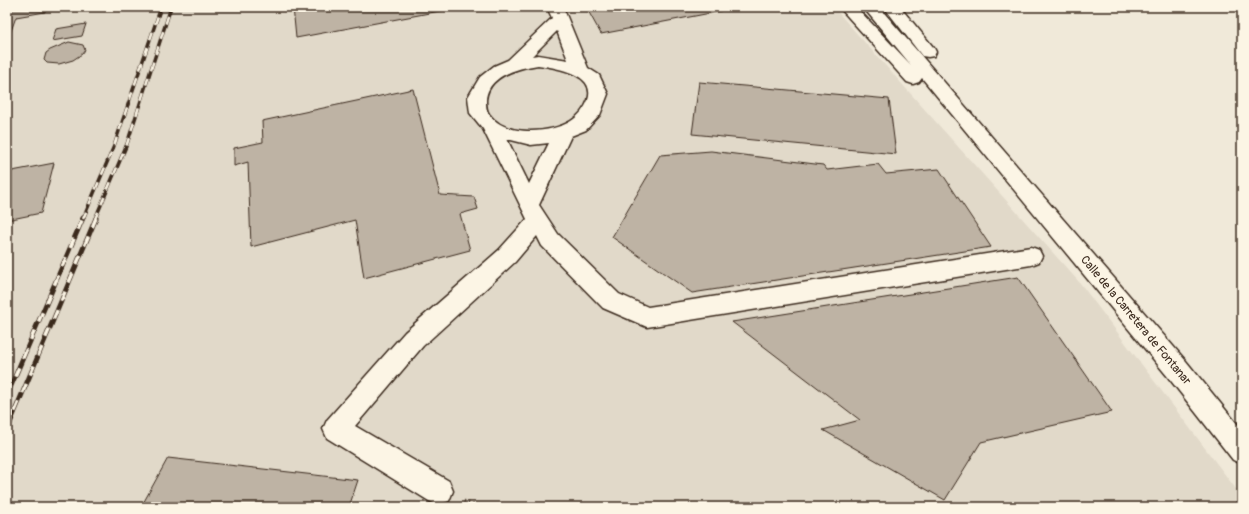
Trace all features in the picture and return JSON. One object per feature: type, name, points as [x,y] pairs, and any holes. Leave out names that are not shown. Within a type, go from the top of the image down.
[{"type":"street","points":[[847,7],[900,64],[1028,191]]},
{"type":"street","points":[[871,7],[1028,191]]},
{"type":"street","points":[[892,7],[981,117],[1028,191]]},
{"type":"street","points":[[515,63],[558,13],[580,68]]},
{"type":"street","points":[[492,129],[519,138],[538,139],[563,134],[583,124],[596,109],[599,94],[594,80],[580,68],[560,61],[538,60],[515,63],[496,72],[481,85],[476,100],[479,116],[492,129],[533,213],[550,240],[611,301],[647,317],[1030,256]]},
{"type":"street","points":[[439,491],[336,429],[414,339],[507,256],[533,213],[563,134]]},
{"type":"street","name":"Calle de la Carretera de Fontanar","points":[[1028,191],[1177,369],[1242,450]]},
{"type":"shaded area","points":[[7,7],[833,7],[1080,283],[1242,497],[1242,507],[7,507]]},
{"type":"building","points":[[7,7],[46,7],[45,12],[16,17],[7,42]]},
{"type":"building","points":[[293,7],[456,7],[456,8],[296,38]]},
{"type":"building","points":[[586,7],[718,7],[721,11],[601,34]]},
{"type":"building","points":[[86,24],[82,36],[52,41],[56,29]]},
{"type":"building","points":[[69,42],[83,45],[85,50],[73,60],[59,64],[47,63],[44,60],[46,53],[50,50]]},
{"type":"building","points":[[699,82],[889,99],[896,154],[692,134]]},
{"type":"building","points":[[413,89],[440,195],[474,197],[478,209],[460,214],[470,250],[364,278],[355,220],[251,247],[248,162],[234,166],[234,148],[263,142],[262,121]]},
{"type":"building","points":[[711,151],[823,165],[827,170],[878,164],[886,174],[939,169],[991,247],[692,293],[612,237],[660,155]]},
{"type":"building","points":[[54,163],[41,213],[7,220],[7,172]]},
{"type":"building","points":[[1018,277],[1112,412],[981,442],[945,500],[823,430],[860,420],[732,322]]},
{"type":"building","points":[[168,458],[358,480],[349,507],[141,507]]},
{"type":"railway","points":[[83,219],[114,146],[161,7]]},
{"type":"railway","points":[[95,219],[127,144],[171,7]]},
{"type":"railway","points":[[7,395],[83,218]]},
{"type":"railway","points":[[7,430],[96,218]]}]
